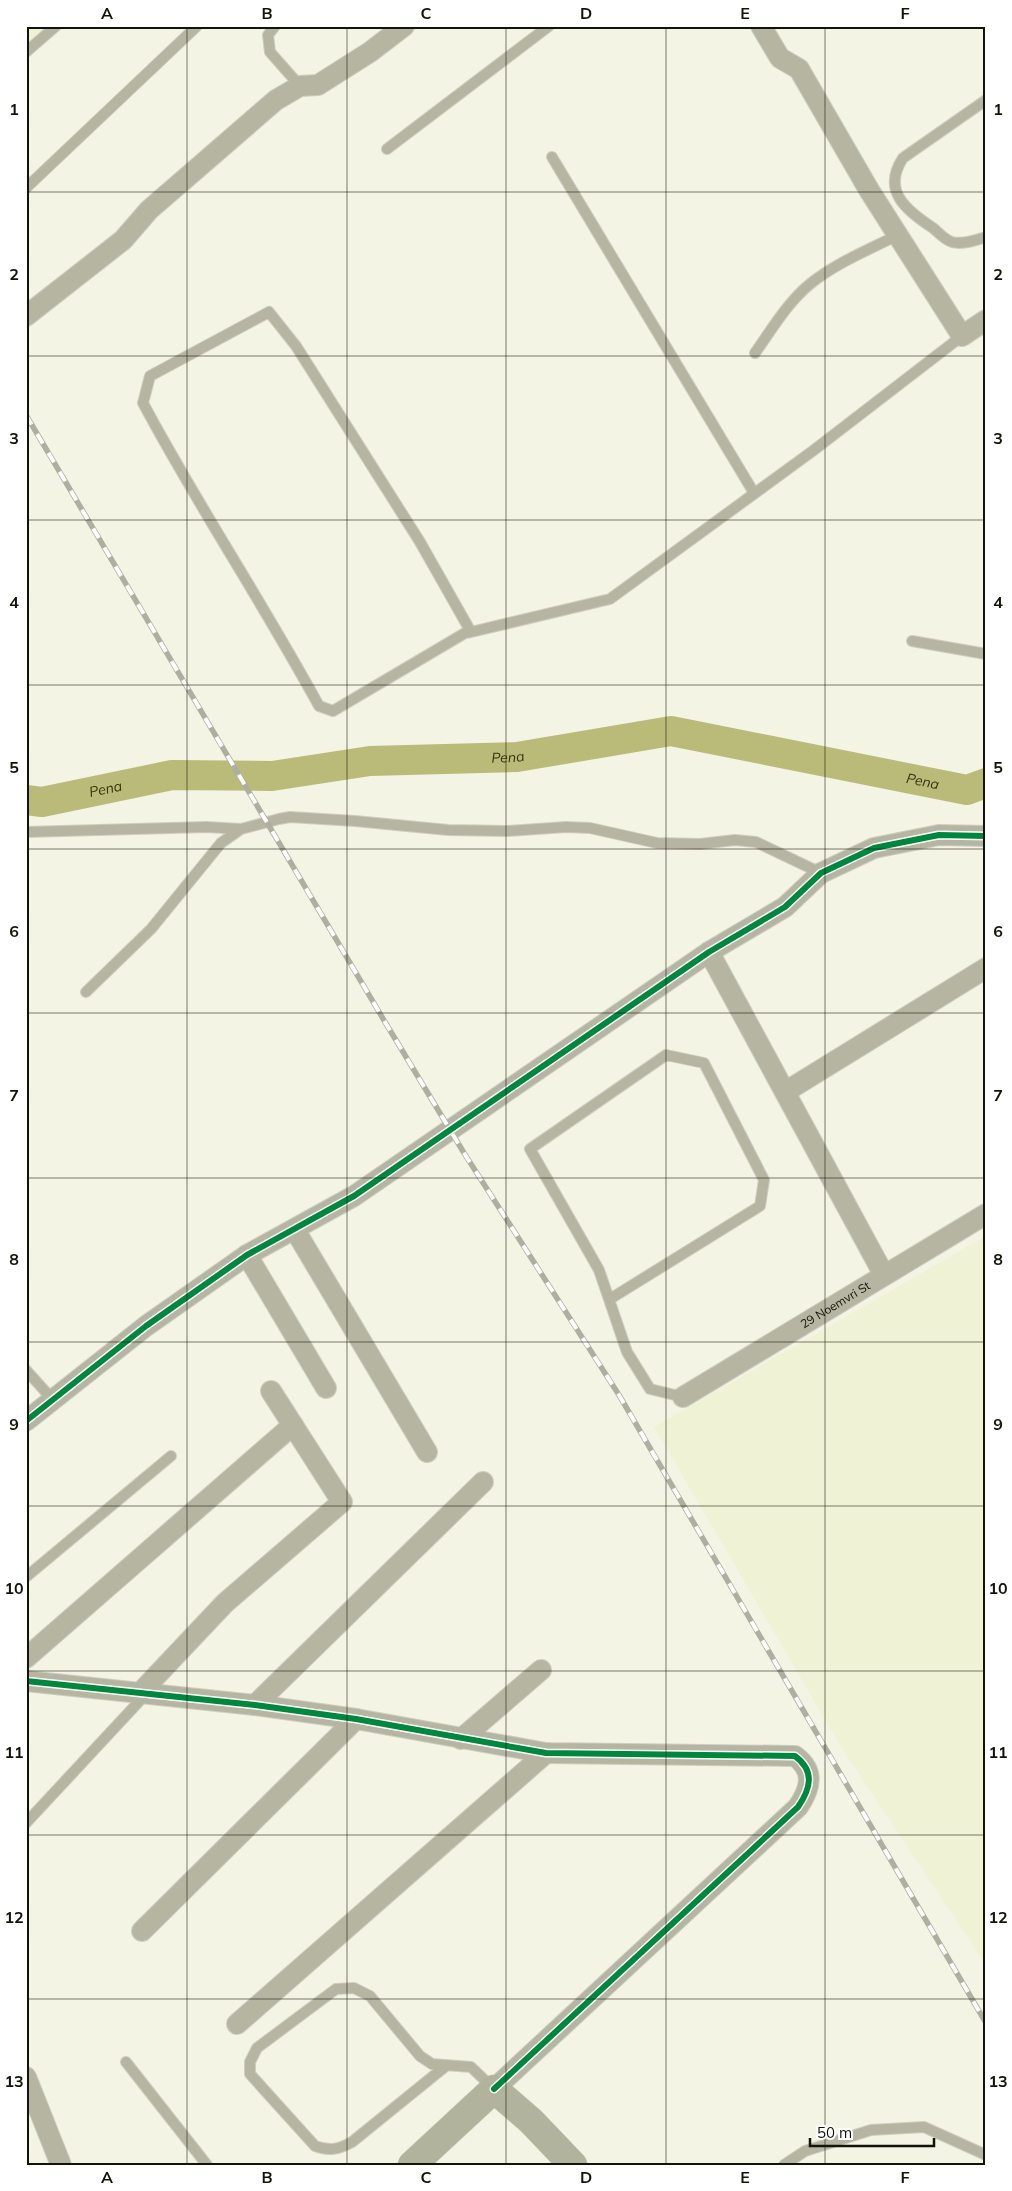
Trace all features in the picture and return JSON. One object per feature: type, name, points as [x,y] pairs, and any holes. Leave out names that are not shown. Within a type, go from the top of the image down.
[{"type":"main road","points":[[412,2165],[494,2089],[531,2121],[574,2165]]},
{"type":"street","points":[[26,316],[123,240],[149,210],[276,100],[300,86],[318,86],[370,52],[404,26]]},
{"type":"street","points":[[761,26],[780,58],[799,69],[898,235],[962,336],[986,320]]},
{"type":"street","points":[[26,1421],[146,1326],[247,1255],[354,1196],[709,952],[785,907],[821,873],[874,848],[940,835],[986,836]]},
{"type":"street","points":[[709,952],[884,1275]]},
{"type":"street","points":[[785,1092],[986,968]]},
{"type":"street","name":"29 Noemvri St","points":[[683,1397],[986,1214]]},
{"type":"street","points":[[295,1230],[428,1452]]},
{"type":"street","points":[[247,1255],[326,1388]]},
{"type":"street","points":[[143,1693],[224,1603],[342,1502],[271,1392]]},
{"type":"street","points":[[26,1658],[293,1425]]},
{"type":"street","points":[[255,1705],[483,1482]]},
{"type":"street","points":[[461,1739],[541,1670]]},
{"type":"street","points":[[26,1681],[255,1705],[356,1719],[546,1753],[795,1756],[804,1763],[808,1771],[809,1786],[798,1807],[494,2089]]},
{"type":"street","points":[[142,1931],[356,1719]]},
{"type":"street","points":[[237,2024],[546,1753]]},
{"type":"street","points":[[26,2077],[61,2165]]},
{"type":"lane","points":[[26,52],[56,26]]},
{"type":"lane","points":[[275,26],[268,35],[270,52],[300,86]]},
{"type":"lane","points":[[387,149],[549,26]]},
{"type":"lane","points":[[26,188],[196,27]]},
{"type":"lane","points":[[986,100],[903,158],[896,170],[894,188],[908,211],[952,242],[971,242],[986,237]]},
{"type":"lane","points":[[552,157],[754,492]]},
{"type":"lane","points":[[755,353],[786,308],[810,284],[834,267],[898,235]]},
{"type":"lane","points":[[471,632],[420,542],[296,346],[269,312],[150,376],[143,402],[174,461],[282,639],[319,706],[333,711],[465,633],[471,632],[610,599],[814,450],[962,336]]},
{"type":"lane","points":[[912,641],[986,654]]},
{"type":"lane","points":[[26,832],[208,827],[241,829],[290,818],[394,824],[448,830],[507,831],[566,827],[590,828],[657,843],[700,844],[736,840],[756,842],[821,873]]},
{"type":"lane","points":[[86,992],[151,929],[221,843],[241,829]]},
{"type":"lane","points":[[610,1299],[760,1206],[764,1180],[704,1063],[666,1055],[530,1149],[599,1270],[627,1352],[650,1389],[683,1397]]},
{"type":"lane","points":[[26,1370],[53,1400]]},
{"type":"lane","points":[[26,1577],[171,1456]]},
{"type":"lane","points":[[26,1823],[143,1693]]},
{"type":"lane","points":[[447,2065],[352,2142],[342,2148],[329,2150],[314,2146],[250,2074],[250,2062],[257,2048],[336,1989],[354,1988],[370,1996],[420,2056],[432,2064],[447,2065],[471,2067],[494,2089]]},
{"type":"lane","points":[[126,2062],[206,2165]]},
{"type":"lane","points":[[784,2165],[805,2150],[871,2130],[924,2128],[986,2155]]},
{"type":"shaded area","points":[[26,26],[50,26],[26,47]]},
{"type":"shaded area","points":[[986,1236],[986,1965],[841,1747],[654,1427]]},
{"type":"waterway","name":"Pena","points":[[26,800],[42,802],[172,775],[272,776],[370,761],[517,757],[671,731],[967,790],[986,783]]},
{"type":"railway","points":[[26,415],[464,1153],[619,1395],[986,2023]]},
{"type":"cycle path","points":[[26,1421],[146,1326],[247,1255],[354,1196],[709,952],[785,907],[821,873],[874,848],[939,835],[986,836]]},
{"type":"cycle path","points":[[26,1681],[255,1705],[356,1719],[546,1753],[795,1756],[806,1768],[809,1780],[806,1793],[798,1807],[494,2089]]}]
